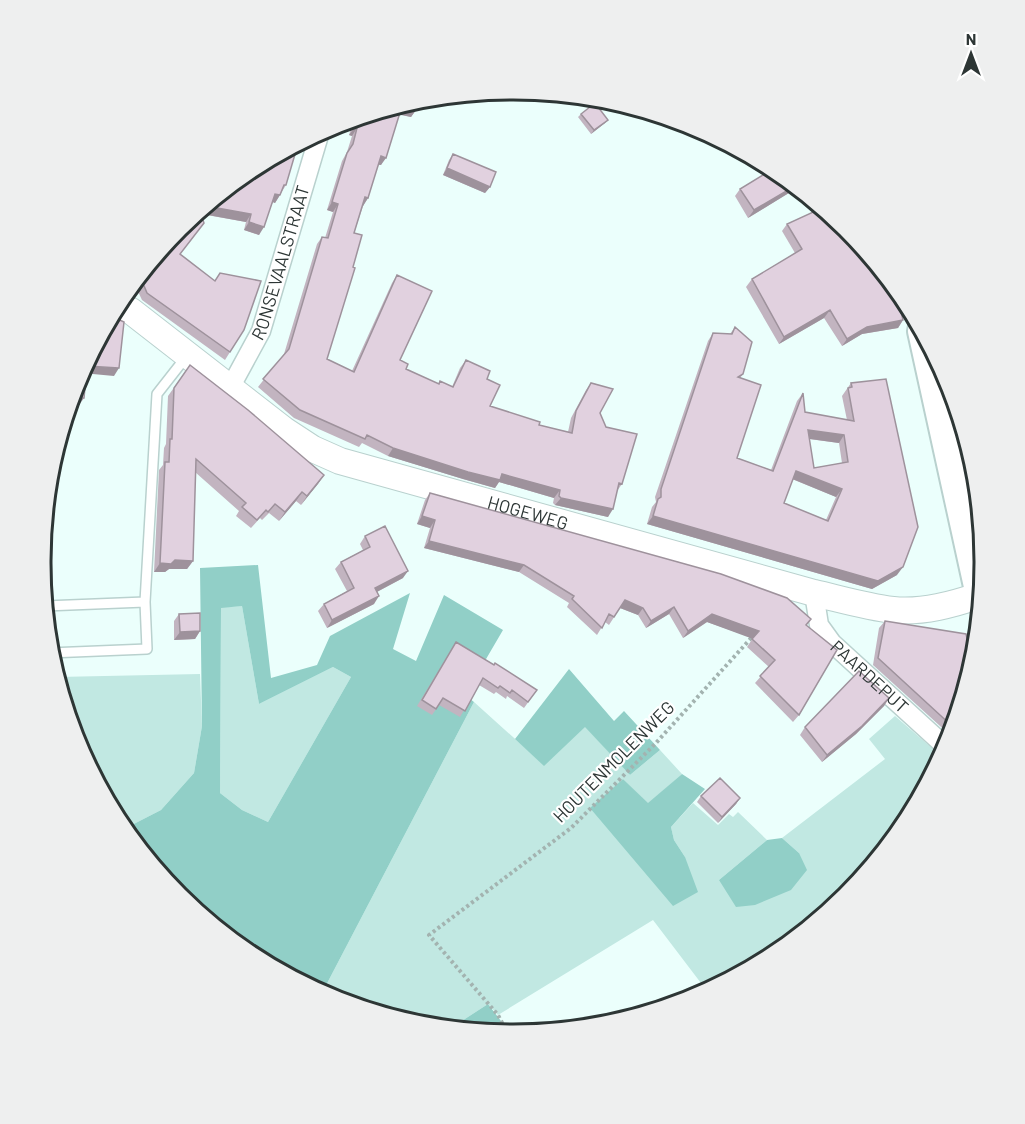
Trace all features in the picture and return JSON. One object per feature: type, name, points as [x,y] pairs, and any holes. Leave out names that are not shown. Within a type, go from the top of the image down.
[{"type":"main road","points":[[930,366],[974,565]]},
{"type":"street","name":"RONSEVAALSTRAAT","points":[[230,388],[261,331],[316,144]]},
{"type":"street","name":"HOGEWEG","points":[[127,309],[284,430],[313,449],[340,461],[814,593],[894,610],[942,607],[972,599]]},
{"type":"street","name":"PAARDEPUT","points":[[814,593],[819,625],[832,643],[938,740]]},
{"type":"lane","points":[[60,653],[147,649],[145,602],[157,394],[187,356]]},
{"type":"lane","points":[[53,606],[145,602]]},
{"type":"path","name":"HOUTENMOLENWEG","points":[[503,1024],[498,1015],[429,935],[571,828],[655,744],[758,630]]},
{"type":"green space","points":[[242,606],[259,704],[333,667],[351,677],[268,822],[242,810],[220,793],[221,607]]},
{"type":"green space","points":[[200,674],[202,726],[194,773],[161,810],[133,824],[113,793],[86,739],[66,677]]},
{"type":"green space","points":[[474,702],[544,765],[585,726],[630,775],[660,750],[682,774],[648,804],[623,779],[591,808],[598,814],[685,857],[674,840],[671,827],[693,803],[718,825],[729,814],[733,817],[738,812],[767,840],[719,880],[799,853],[782,838],[885,759],[869,739],[895,716],[934,750],[912,793],[879,843],[839,888],[817,909],[769,946],[701,983],[653,920],[498,1015],[488,1004],[462,1021],[422,1015],[364,999],[327,984]]},
{"type":"shaded area","points":[[258,565],[271,678],[317,665],[330,636],[410,593],[393,649],[416,661],[444,595],[503,630],[465,695],[474,702],[327,984],[256,946],[208,909],[166,866],[133,824],[161,810],[194,773],[202,726],[200,568]],"holes":[[[242,606],[259,704],[333,667],[351,677],[268,822],[242,810],[220,793],[221,608]]]},
{"type":"shaded area","points":[[569,669],[614,721],[624,711],[660,750],[630,775],[585,727],[544,766],[515,739]]},
{"type":"shaded area","points":[[682,774],[705,789],[671,827],[674,840],[685,857],[698,892],[673,906],[590,808],[623,779],[648,803]]},
{"type":"shaded area","points":[[782,838],[799,853],[807,870],[791,890],[755,905],[736,907],[719,880],[767,840]]},
{"type":"shaded area","points":[[488,1004],[503,1024],[482,1023],[462,1021]]},
{"type":"building","points":[[590,107],[599,108],[608,120],[594,130],[581,114]]},
{"type":"building","points":[[399,114],[386,158],[381,156],[354,233],[362,235],[353,267],[355,268],[327,359],[354,372],[397,275],[432,291],[400,360],[408,364],[406,369],[439,384],[440,381],[453,387],[466,360],[490,371],[487,379],[500,385],[490,406],[540,422],[539,425],[572,433],[576,411],[591,383],[613,389],[600,413],[606,427],[637,434],[622,484],[619,483],[613,509],[561,498],[560,490],[502,474],[500,480],[468,472],[393,448],[367,435],[365,439],[300,410],[263,379],[289,349],[322,237],[328,238],[338,204],[332,202],[357,128]]},
{"type":"building","points":[[453,154],[496,172],[490,187],[447,168]]},
{"type":"building","points":[[295,155],[286,185],[280,195],[275,194],[264,227],[249,222],[251,214],[217,208],[256,178]]},
{"type":"building","points":[[764,175],[786,191],[754,210],[740,189]]},
{"type":"building","points":[[813,212],[817,215],[879,281],[903,320],[867,327],[847,339],[830,310],[784,337],[752,279],[802,249],[787,224]]},
{"type":"building","points":[[203,220],[204,223],[180,254],[215,281],[220,273],[261,281],[244,330],[230,352],[147,293],[144,285],[146,281]]},
{"type":"building","points":[[120,320],[124,322],[119,368],[95,366]]},
{"type":"building","points":[[735,327],[752,342],[743,374],[738,377],[761,385],[737,458],[773,471],[803,393],[805,412],[854,421],[848,388],[852,387],[851,383],[886,379],[918,527],[903,567],[878,581],[653,516],[713,333],[732,334]],"holes":[[[808,430],[844,435],[848,462],[814,468]],[[796,471],[842,489],[828,521],[784,503]]]},
{"type":"building","points":[[190,365],[248,410],[324,475],[307,496],[302,492],[285,512],[275,504],[257,520],[242,507],[246,503],[196,459],[193,561],[175,560],[171,564],[160,563],[165,462],[169,462],[170,439],[172,439],[174,388]]},
{"type":"building","points":[[430,493],[721,574],[787,598],[811,619],[806,625],[837,650],[799,715],[760,676],[775,660],[752,639],[759,631],[712,614],[688,631],[674,607],[651,621],[643,608],[625,600],[614,617],[609,614],[602,628],[572,599],[574,596],[524,565],[429,541],[435,520],[422,516]]},
{"type":"building","points":[[385,526],[408,571],[375,588],[379,596],[332,620],[324,604],[354,588],[341,562],[370,547],[365,536]]},
{"type":"building","points":[[200,613],[200,631],[180,632],[179,614]]},
{"type":"building","points":[[885,621],[966,634],[965,652],[946,721],[878,658]]},
{"type":"building","points":[[456,642],[494,665],[495,663],[537,690],[528,702],[512,690],[510,693],[483,678],[465,711],[443,698],[436,709],[422,700]]},
{"type":"building","points":[[859,671],[889,698],[862,726],[827,755],[805,727]]},
{"type":"building","points":[[720,778],[740,798],[722,817],[701,796]]}]
